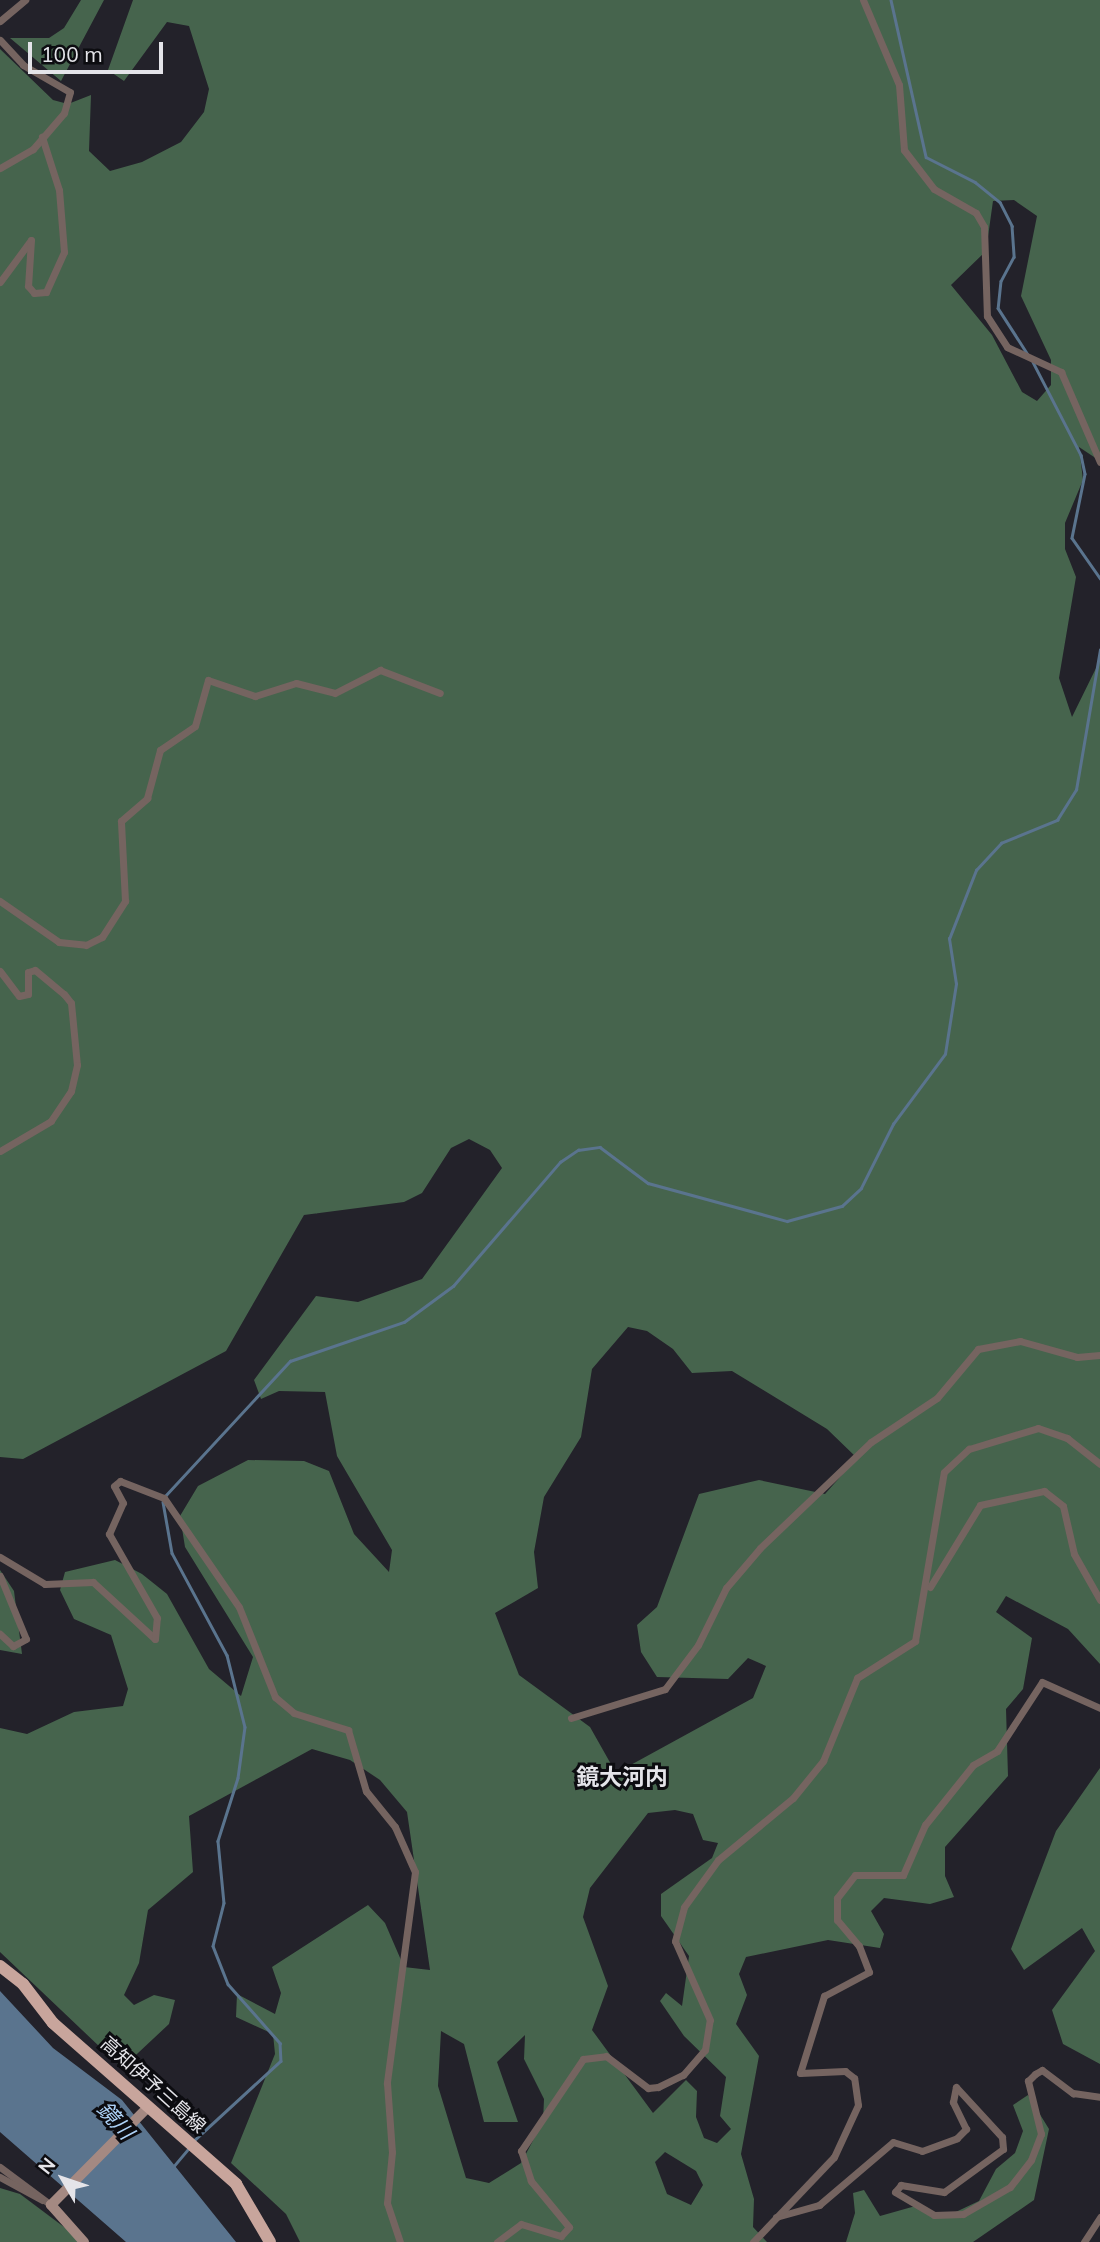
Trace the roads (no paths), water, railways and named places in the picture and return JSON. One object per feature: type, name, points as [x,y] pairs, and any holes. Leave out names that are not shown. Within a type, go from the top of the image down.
[{"type":"main road","name":"高知伊予三島線","points":[[0,1966],[23,1984],[53,2023],[146,2111],[190,2145],[244,2193],[270,2242]]},
{"type":"main road","points":[[84,2242],[51,2206],[146,2111]]},
{"type":"street","points":[[0,21],[25,0]]},
{"type":"street","points":[[863,0],[899,85],[904,150],[934,189],[976,213],[984,227],[987,316],[1007,347],[1061,372],[1100,462]]},
{"type":"street","points":[[0,40],[23,65],[70,92],[64,113],[42,137],[0,168]]},
{"type":"street","points":[[0,282],[31,240],[28,286],[34,293],[46,292],[64,252],[59,190],[42,137]]},
{"type":"street","points":[[0,901],[60,942],[86,945],[102,937],[125,901],[121,821],[147,798],[160,750],[195,726],[208,680],[255,696],[296,683],[335,693],[380,670],[440,693]]},
{"type":"street","points":[[0,971],[19,996],[28,994],[28,972],[35,970],[64,994],[71,1003],[77,1065],[71,1091],[51,1121],[0,1151]]},
{"type":"street","points":[[571,1718],[665,1689],[698,1644],[726,1588],[760,1548],[872,1442],[937,1398],[978,1349],[1020,1341],[1077,1357],[1100,1355]]},
{"type":"street","points":[[497,2242],[521,2224],[561,2236],[569,2227],[531,2180],[521,2151],[583,2059],[606,2056],[648,2088],[658,2087],[683,2075],[705,2050],[710,2020],[675,1941],[684,1907],[718,1860],[786,1805],[823,1760],[858,1678],[906,1653],[915,1641],[928,1589],[936,1497],[956,1459],[990,1440],[1038,1429],[1067,1438],[1100,1464]]},
{"type":"street","points":[[0,1557],[45,1584],[93,1582],[155,1639],[158,1618],[109,1534],[123,1503],[114,1486],[120,1481],[164,1498],[239,1607],[275,1697],[294,1713],[348,1730],[366,1791],[395,1827],[415,1872],[387,2083],[392,2152],[387,2203],[400,2242]]},
{"type":"street","points":[[928,1589],[980,1505],[1044,1491],[1063,1506],[1079,1567],[1100,1600]]},
{"type":"street","points":[[0,1576],[26,1639],[13,1646],[0,1634]]},
{"type":"street","points":[[753,2242],[834,2157],[860,2096],[845,2071],[800,2073],[824,1996],[869,1972],[859,1946],[837,1920],[837,1898],[855,1875],[903,1875],[925,1825],[974,1765],[997,1751],[1042,1682],[1100,1708]]},
{"type":"street","points":[[775,2217],[819,2205],[838,2185],[859,2177],[893,2142],[922,2151],[957,2138],[966,2129],[953,2102],[956,2087],[1002,2137],[1003,2149],[944,2192],[901,2185],[895,2192],[934,2215],[963,2214],[1010,2187],[1031,2160],[1041,2134],[1028,2081],[1035,2074],[1042,2070],[1073,2093],[1100,2097]]},
{"type":"street","points":[[0,2167],[51,2206]]},
{"type":"street","points":[[0,2177],[51,2206]]},
{"type":"street","points":[[1084,2242],[1100,2217]]},
{"type":"water","name":"鏡川","points":[[0,1991],[53,2048],[122,2100],[236,2242],[126,2242],[0,2132]]},
{"type":"waterway","points":[[891,0],[926,157],[975,182],[1000,202],[1012,226],[1014,257],[1001,281],[998,308],[1027,353]]},
{"type":"waterway","points":[[1033,362],[1081,455],[1085,474],[1072,538],[1100,578]]},
{"type":"waterway","points":[[165,1496],[290,1361],[404,1322],[453,1286],[560,1162],[578,1150],[600,1147],[648,1183],[787,1221],[842,1206],[861,1188],[893,1124],[945,1054],[956,984],[949,939],[976,870],[1001,843],[1057,820],[1076,790],[1100,650]]},
{"type":"waterway","points":[[163,1502],[172,1553],[227,1655],[245,1727],[238,1778],[218,1841],[224,1903],[213,1946],[228,1984],[280,2043],[281,2061],[195,2140]]},
{"type":"waterway","points":[[173,2167],[189,2148]]},
{"type":"district","name":"鏡大河内","points":[[622,1777]]}]
